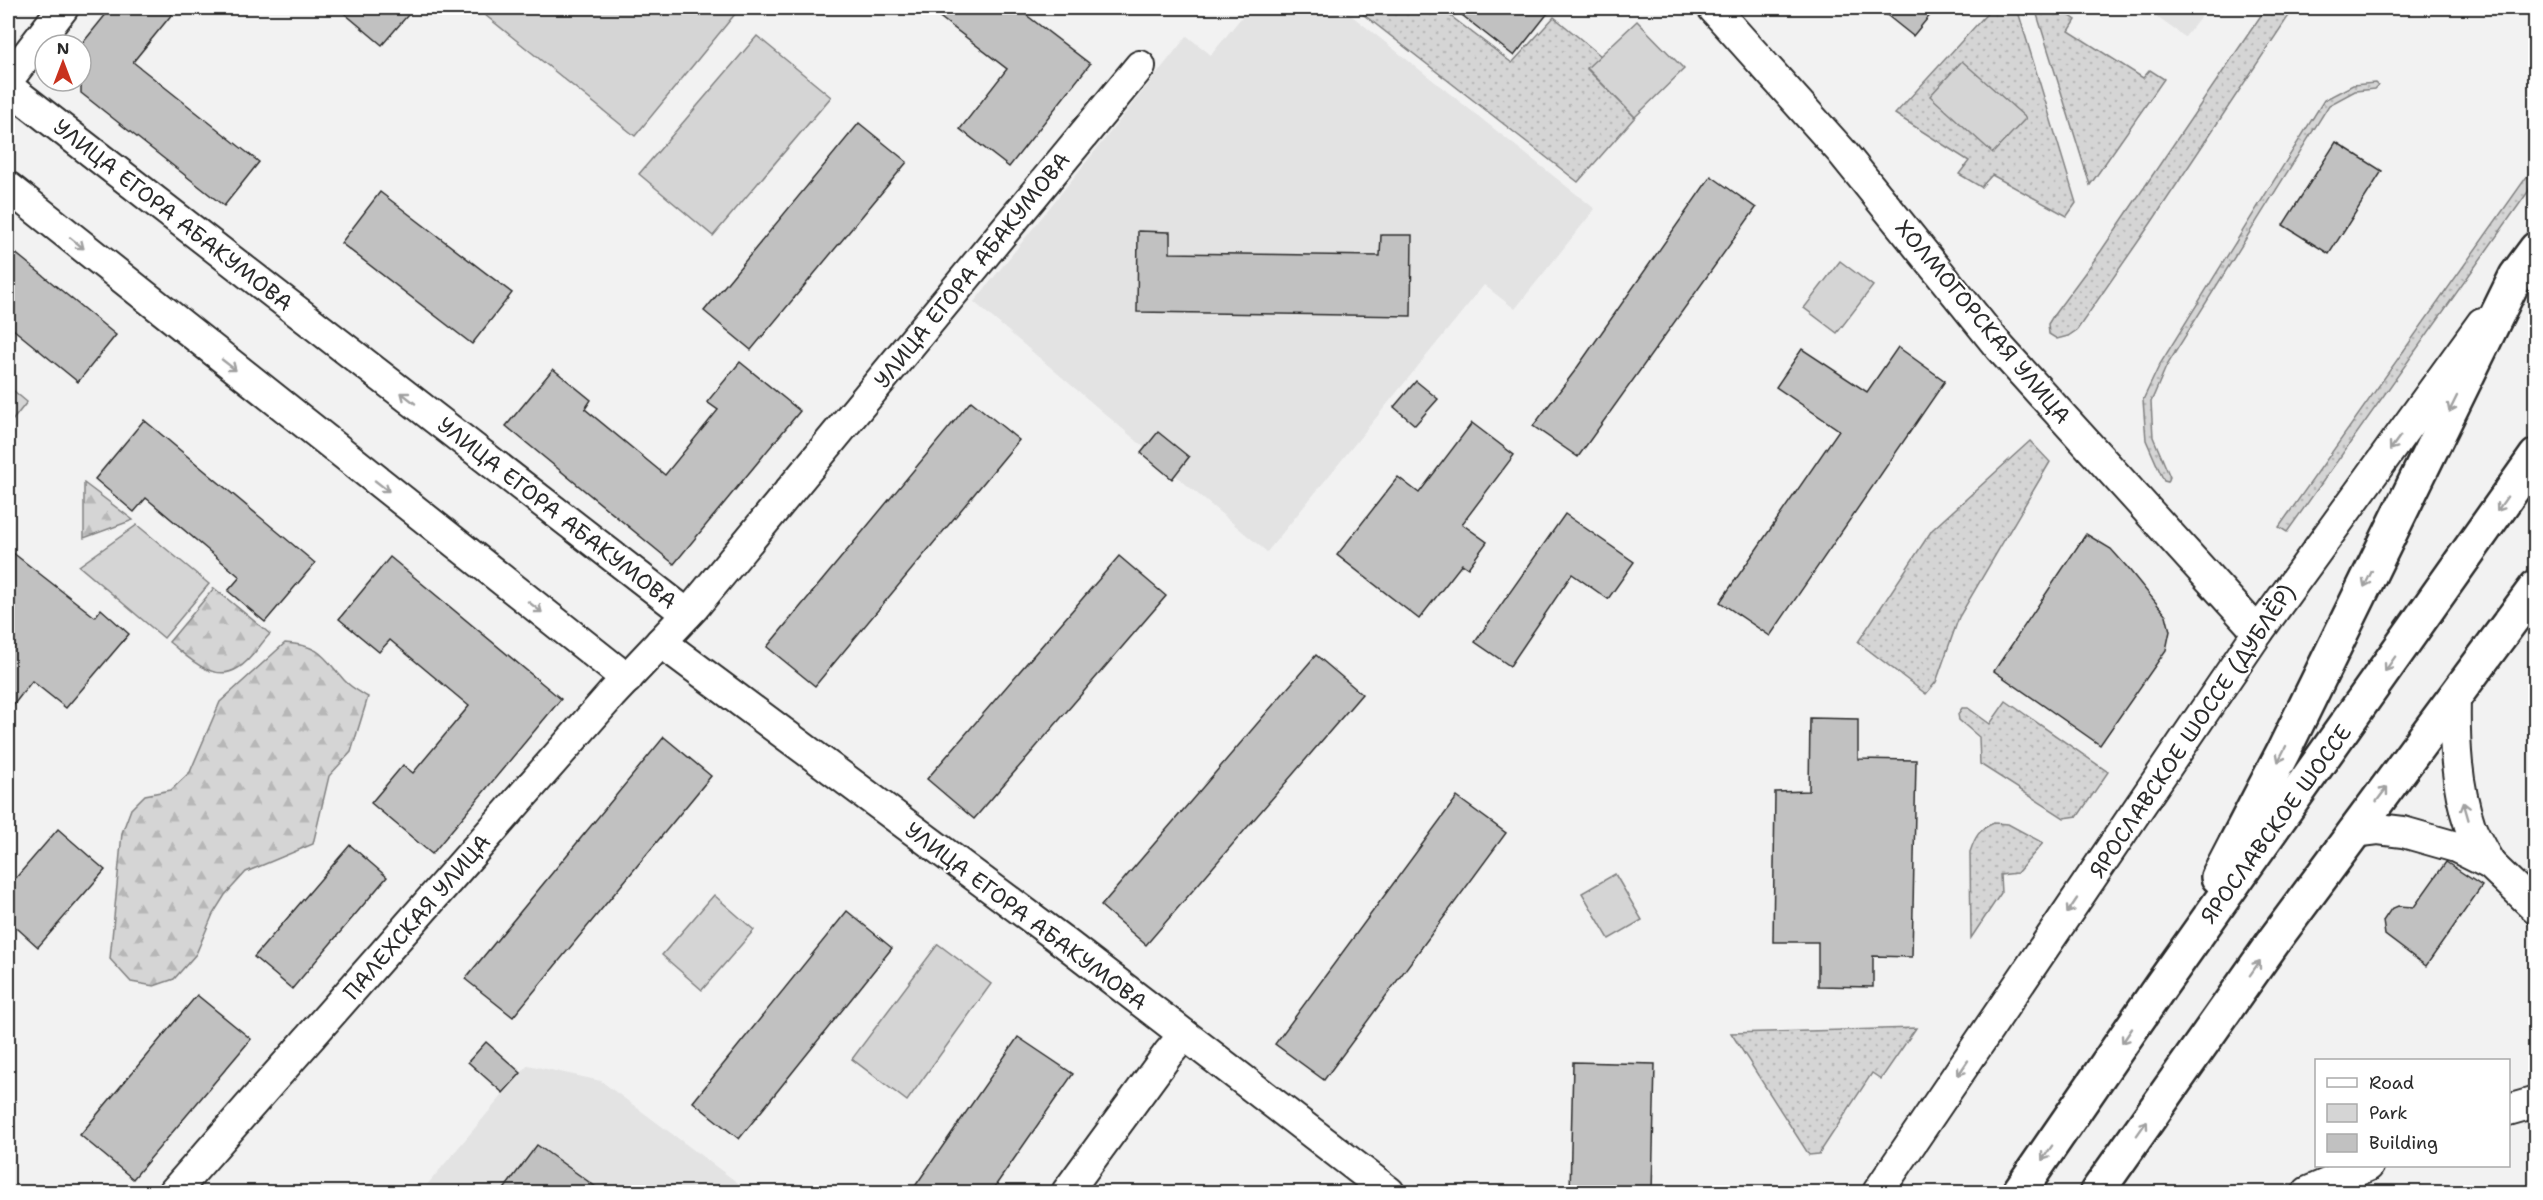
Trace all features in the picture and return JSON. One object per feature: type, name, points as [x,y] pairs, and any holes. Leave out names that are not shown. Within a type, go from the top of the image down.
[{"type":"main road","name":"ЯРОСЛАВСКОЕ ШОССЕ (ДУБЛЁР)","points":[[2160,987],[2283,752],[2516,276],[2535,249]]},
{"type":"main road","name":"ЯРОСЛАВСКОЕ ШОССЕ","points":[[2019,1192],[2160,987],[2535,456]]},
{"type":"main road","points":[[2097,1192],[2353,832],[2455,698],[2535,587]]},
{"type":"main road","points":[[2455,698],[2535,615]]},
{"type":"street","points":[[8,80],[63,8]]},
{"type":"street","name":"ХОЛМОГОРСКАЯ УЛИЦА","points":[[1713,8],[1842,152],[2007,356],[2258,632]]},
{"type":"street","name":"УЛИЦА ЕГОРА АБАКУМОВА","points":[[8,87],[687,614],[1140,66]]},
{"type":"street","points":[[8,187],[627,678]]},
{"type":"street","name":"ЯРОСЛАВСКОЕ ШОССЕ (ДУБЛЁР)","points":[[1878,1192],[2258,632],[2516,276]]},
{"type":"street","name":"ПАЛЕХСКАЯ УЛИЦА","points":[[174,1192],[627,678],[687,614]]},
{"type":"street","name":"УЛИЦА ЕГОРА АБАКУМОВА","points":[[661,642],[1060,939],[1389,1192]]},
{"type":"street","points":[[2455,698],[2454,737],[2461,795],[2471,829],[2490,864],[2535,908]]},
{"type":"street","points":[[2353,832],[2378,829],[2403,832],[2456,847],[2490,864]]},
{"type":"street","points":[[1067,1192],[1184,1035]]},
{"type":"street","points":[[2510,1109],[2535,1102]]},
{"type":"street","points":[[2308,1192],[2366,1167]]},
{"type":"shaded area","points":[[1249,8],[1342,8],[1595,209],[1515,309],[1484,285],[1267,552],[1175,475],[1189,457],[1158,432],[1145,448],[974,302],[1187,36],[1211,55]]},
{"type":"shaded area","points":[[2144,8],[2208,8],[2185,37]]},
{"type":"shaded area","points":[[528,1065],[601,1081],[750,1192],[421,1192]]},
{"type":"green space","points":[[491,8],[740,8],[635,136],[485,15]]},
{"type":"green space","points":[[1355,8],[1440,8],[1512,63],[1554,17],[1601,56],[1587,69],[1635,117],[1578,182]]},
{"type":"green space","points":[[1992,8],[2017,8],[2076,203],[2067,216],[1992,175],[1981,187],[1959,174],[1969,161],[1895,114]]},
{"type":"green space","points":[[2035,8],[2058,8],[2076,20],[2069,31],[2143,78],[2150,70],[2164,79],[2090,185]]},
{"type":"green space","points":[[2266,8],[2294,8],[2077,330],[2057,339],[2049,334],[2048,324],[2053,316],[2101,251]]},
{"type":"green space","points":[[1637,21],[1684,69],[1635,117],[1587,68]]},
{"type":"green space","points":[[757,36],[831,97],[713,236],[639,174]]},
{"type":"green space","points":[[1962,61],[2026,118],[1993,153],[1930,96]]},
{"type":"green space","points":[[2375,83],[2378,86],[2375,89],[2355,91],[2329,105],[2166,367],[2151,402],[2153,437],[2170,477],[2168,482],[2164,481],[2146,440],[2143,400],[2160,364],[2324,100],[2353,85]]},
{"type":"green space","points":[[2535,165],[2535,182],[2287,532],[2279,527]]},
{"type":"green space","points":[[1840,261],[1873,286],[1837,333],[1804,308]]},
{"type":"green space","points":[[8,386],[27,402],[8,426]]},
{"type":"green space","points":[[2030,441],[2050,462],[1959,617],[1936,682],[1926,694],[1858,642],[1932,530]]},
{"type":"green space","points":[[84,483],[133,520],[84,538]]},
{"type":"green space","points":[[137,525],[209,584],[164,638],[79,566]]},
{"type":"green space","points":[[214,588],[270,634],[247,661],[229,672],[219,673],[201,667],[169,642]]},
{"type":"green space","points":[[285,643],[314,649],[325,658],[346,683],[368,697],[351,752],[329,776],[313,844],[246,872],[225,895],[213,914],[196,954],[174,979],[154,986],[131,982],[110,959],[122,833],[131,809],[145,795],[171,790],[190,772],[220,702]]},
{"type":"green space","points":[[2006,701],[2108,772],[2078,816],[2064,818],[1980,764],[1979,737],[1959,720],[1958,714],[1962,708],[1968,708],[1990,724]]},
{"type":"green space","points":[[1994,823],[2008,824],[2043,843],[2017,873],[2000,875],[2001,893],[1971,938],[1970,852],[1978,834]]},
{"type":"green space","points":[[1615,874],[1642,920],[1609,939],[1582,893]]},
{"type":"green space","points":[[714,895],[754,930],[702,990],[662,955]]},
{"type":"green space","points":[[938,944],[991,984],[907,1101],[852,1059]]},
{"type":"green space","points":[[1916,1028],[1881,1079],[1872,1073],[1819,1154],[1809,1155],[1731,1033]]},
{"type":"building","points":[[111,8],[177,8],[133,62],[259,162],[224,206],[81,93],[93,93],[93,33],[91,33]]},
{"type":"building","points":[[338,8],[414,8],[382,45]]},
{"type":"building","points":[[928,8],[1017,8],[1090,64],[1009,167],[960,129],[1007,69]]},
{"type":"building","points":[[1453,8],[1552,8],[1514,56]]},
{"type":"building","points":[[1878,8],[1936,8],[1913,36]]},
{"type":"building","points":[[859,123],[907,162],[751,350],[704,311]]},
{"type":"building","points":[[2336,142],[2382,171],[2329,254],[2283,225]]},
{"type":"building","points":[[1711,176],[1756,208],[1578,457],[1533,426],[1574,372]]},
{"type":"building","points":[[380,192],[512,293],[472,344],[341,243]]},
{"type":"building","points":[[1138,231],[1170,232],[1170,253],[1380,256],[1381,235],[1412,235],[1411,316],[1137,312]]},
{"type":"building","points":[[8,247],[116,335],[78,382],[8,325]]},
{"type":"building","points":[[1898,347],[1945,381],[1770,636],[1720,602],[1839,430],[1776,387],[1802,349],[1867,392]]},
{"type":"building","points":[[740,362],[800,411],[674,564],[506,426],[553,369],[591,400],[585,409],[665,475],[718,410],[707,402]]},
{"type":"building","points":[[1416,381],[1438,399],[1415,425],[1394,407]]},
{"type":"building","points":[[971,401],[1019,440],[815,686],[767,647]]},
{"type":"building","points":[[144,420],[315,563],[265,622],[228,591],[240,577],[146,498],[134,512],[95,479]]},
{"type":"building","points":[[1472,423],[1514,455],[1462,524],[1487,542],[1468,568],[1462,564],[1419,619],[1337,555],[1398,477],[1419,493]]},
{"type":"building","points":[[1158,432],[1189,457],[1172,479],[1141,453]]},
{"type":"building","points":[[1565,514],[1634,562],[1608,599],[1572,574],[1510,666],[1475,642]]},
{"type":"building","points":[[2086,534],[2111,549],[2127,567],[2166,615],[2170,631],[2166,650],[2100,745],[1994,671]]},
{"type":"building","points":[[8,549],[95,617],[101,609],[129,634],[66,708],[32,681],[8,712]]},
{"type":"building","points":[[1119,556],[1166,596],[974,819],[927,779]]},
{"type":"building","points":[[390,557],[561,699],[432,854],[371,803],[403,765],[413,773],[469,706],[390,640],[379,652],[339,619]]},
{"type":"building","points":[[1316,655],[1362,694],[1146,945],[1101,906]]},
{"type":"building","points":[[1810,718],[1858,719],[1858,759],[1916,760],[1912,957],[1873,956],[1873,987],[1818,986],[1818,942],[1773,942],[1775,792],[1809,791]]},
{"type":"building","points":[[664,737],[711,776],[513,1017],[465,979]]},
{"type":"building","points":[[1457,797],[1506,833],[1324,1080],[1275,1044]]},
{"type":"building","points":[[58,829],[105,870],[38,947],[8,920],[8,887]]},
{"type":"building","points":[[350,845],[387,877],[292,989],[254,957]]},
{"type":"building","points":[[2446,862],[2482,886],[2426,966],[2385,935],[2383,921],[2391,909],[2398,906],[2414,907]]},
{"type":"building","points":[[847,911],[892,948],[739,1139],[693,1102]]},
{"type":"building","points":[[197,995],[251,1039],[133,1179],[80,1135]]},
{"type":"building","points":[[1018,1037],[1073,1074],[991,1192],[911,1192]]},
{"type":"building","points":[[486,1042],[521,1073],[503,1093],[468,1062]]},
{"type":"building","points":[[1573,1062],[1655,1064],[1652,1192],[1570,1192]]},
{"type":"building","points":[[537,1145],[603,1192],[502,1192]]}]
